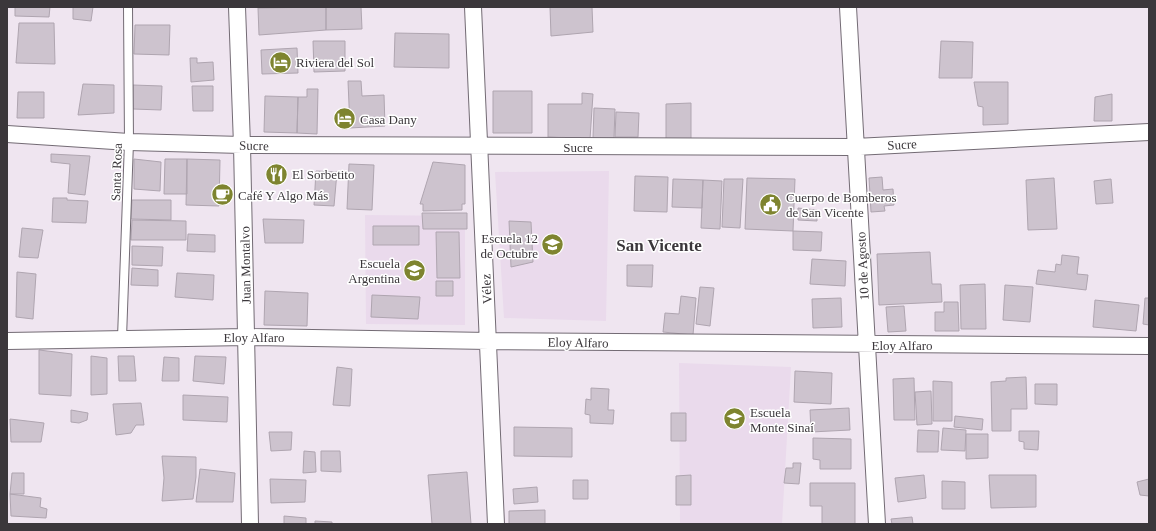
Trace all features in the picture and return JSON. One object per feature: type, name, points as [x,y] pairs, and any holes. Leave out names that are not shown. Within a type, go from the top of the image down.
[{"type":"street","name":"Juan Montalvo","points":[[237,7],[247,337],[250,524]]},
{"type":"street","name":"Vélez","points":[[473,7],[496,524]]},
{"type":"street","name":"10 de Agosto","points":[[848,7],[877,524]]},
{"type":"street","name":"Sucre","points":[[7,134],[129,142],[242,145],[855,147],[1149,132]]},
{"type":"street","name":"Eloy Alfaro","points":[[7,341],[247,337],[867,345],[1149,346]]},
{"type":"lane","name":"Santa Rosa","points":[[122,338],[129,142],[128,7]]},
{"type":"shaded area","name":"Escuela 12 de Octubre","points":[[609,171],[606,321],[504,318],[495,172]]},
{"type":"shaded area","name":"Escuela Argentina","points":[[365,215],[465,216],[465,325],[366,324]]},
{"type":"shaded area","name":"Escuela Monte Sinaí","points":[[679,363],[791,367],[782,524],[680,524]]},
{"type":"building","points":[[15,7],[50,7],[49,17],[15,16]]},
{"type":"building","points":[[73,7],[93,7],[91,21],[73,19]]},
{"type":"building","points":[[326,7],[361,7],[362,29],[326,30]]},
{"type":"building","points":[[326,7],[326,30],[259,35],[258,8]]},
{"type":"building","points":[[550,7],[592,7],[593,32],[551,36]]},
{"type":"building","points":[[19,23],[54,23],[55,64],[16,63]]},
{"type":"building","points":[[135,25],[170,25],[169,55],[134,54]]},
{"type":"building","points":[[395,33],[449,34],[449,68],[394,67]]},
{"type":"building","points":[[313,41],[345,41],[345,71],[314,72]]},
{"type":"building","points":[[941,41],[973,42],[972,78],[939,78]]},
{"type":"building","points":[[297,48],[298,73],[262,74],[261,50]]},
{"type":"building","points":[[190,58],[197,58],[197,63],[213,62],[214,80],[191,82]]},
{"type":"building","points":[[348,81],[361,81],[362,96],[384,95],[385,126],[350,128]]},
{"type":"building","points":[[974,82],[1008,82],[1008,124],[983,125],[983,107],[978,106]]},
{"type":"building","points":[[83,84],[114,85],[114,113],[78,115]]},
{"type":"building","points":[[133,85],[162,86],[161,110],[133,109]]},
{"type":"building","points":[[192,86],[213,86],[213,111],[193,111]]},
{"type":"building","points":[[307,89],[318,89],[317,134],[297,133],[298,97],[307,97]]},
{"type":"building","points":[[493,91],[532,91],[532,133],[493,133]]},
{"type":"building","points":[[18,92],[44,92],[44,118],[17,118]]},
{"type":"building","points":[[582,93],[593,94],[590,139],[548,137],[548,104],[582,104]]},
{"type":"building","points":[[1112,94],[1112,121],[1094,121],[1095,97]]},
{"type":"building","points":[[265,96],[298,97],[297,133],[264,132]]},
{"type":"building","points":[[691,103],[691,139],[666,139],[666,104]]},
{"type":"building","points":[[594,108],[615,109],[614,138],[593,138]]},
{"type":"building","points":[[616,112],[639,113],[638,137],[615,137]]},
{"type":"building","points":[[51,154],[90,156],[85,195],[68,193],[70,164],[51,162]]},
{"type":"building","points":[[134,159],[161,162],[160,191],[134,189]]},
{"type":"building","points":[[165,159],[187,159],[187,194],[164,194]]},
{"type":"building","points":[[187,159],[220,160],[219,206],[186,205]]},
{"type":"building","points":[[433,162],[465,165],[465,204],[462,204],[462,210],[423,211],[423,204],[420,204]]},
{"type":"building","points":[[349,164],[374,165],[372,210],[347,209]]},
{"type":"building","points":[[316,171],[337,172],[334,206],[314,205]]},
{"type":"building","points":[[635,176],[668,177],[667,212],[634,211]]},
{"type":"building","points":[[882,177],[883,190],[893,189],[894,205],[884,206],[885,211],[871,212],[869,178]]},
{"type":"building","name":"Cuerpo de Bomberos de San Vicente","points":[[747,178],[795,179],[793,231],[745,229]]},
{"type":"building","points":[[1054,178],[1057,229],[1028,230],[1026,180]]},
{"type":"building","points":[[673,179],[703,180],[702,208],[672,207]]},
{"type":"building","points":[[724,179],[743,179],[740,228],[722,227]]},
{"type":"building","points":[[1111,179],[1113,203],[1096,204],[1094,181]]},
{"type":"building","points":[[703,180],[722,181],[720,229],[701,228]]},
{"type":"building","points":[[53,198],[88,201],[86,223],[52,222]]},
{"type":"building","points":[[132,200],[171,200],[171,220],[131,219]]},
{"type":"building","points":[[798,208],[817,210],[817,221],[798,220]]},
{"type":"building","points":[[422,213],[467,213],[467,229],[423,229]]},
{"type":"building","points":[[263,219],[304,220],[303,243],[265,243]]},
{"type":"building","points":[[132,220],[186,221],[186,240],[131,240]]},
{"type":"building","points":[[509,221],[531,222],[533,262],[511,267]]},
{"type":"building","points":[[373,226],[419,226],[419,245],[373,245]]},
{"type":"building","points":[[22,228],[43,230],[38,258],[19,257]]},
{"type":"building","points":[[793,231],[822,232],[821,251],[793,250]]},
{"type":"building","points":[[436,232],[459,232],[460,278],[437,278]]},
{"type":"building","points":[[188,234],[215,235],[215,252],[187,251]]},
{"type":"building","points":[[132,246],[163,247],[162,266],[132,265]]},
{"type":"building","points":[[930,252],[932,284],[941,284],[942,302],[879,305],[877,254]]},
{"type":"building","points":[[1062,255],[1079,257],[1077,274],[1088,275],[1086,290],[1036,284],[1038,270],[1055,272],[1056,264],[1061,265]]},
{"type":"building","points":[[812,259],[846,261],[845,286],[810,284]]},
{"type":"building","points":[[627,265],[653,265],[652,287],[627,286]]},
{"type":"building","points":[[132,268],[158,270],[158,286],[131,285]]},
{"type":"building","points":[[17,272],[36,274],[33,319],[16,317]]},
{"type":"building","points":[[177,273],[214,275],[213,300],[175,297]]},
{"type":"building","points":[[436,281],[453,281],[453,296],[436,296]]},
{"type":"building","points":[[985,284],[986,329],[961,329],[960,285]]},
{"type":"building","points":[[1005,285],[1033,287],[1030,322],[1003,320]]},
{"type":"building","points":[[700,287],[714,288],[710,326],[696,324]]},
{"type":"building","points":[[265,291],[308,293],[307,326],[264,325]]},
{"type":"building","points":[[372,295],[420,297],[418,319],[371,317]]},
{"type":"building","points":[[681,296],[696,298],[693,335],[663,332],[665,313],[679,314]]},
{"type":"building","points":[[841,298],[842,327],[813,328],[812,299]]},
{"type":"building","points":[[1145,298],[1149,298],[1149,325],[1143,324]]},
{"type":"building","points":[[1095,300],[1139,305],[1136,331],[1093,327]]},
{"type":"building","points":[[944,302],[958,302],[959,331],[935,331],[935,312],[944,312]]},
{"type":"building","points":[[904,306],[906,331],[888,332],[886,307]]},
{"type":"building","points":[[39,350],[72,354],[71,396],[39,394]]},
{"type":"building","points":[[91,356],[107,358],[107,394],[91,395]]},
{"type":"building","points":[[118,356],[134,356],[136,381],[119,381]]},
{"type":"building","points":[[195,356],[226,357],[224,384],[193,381]]},
{"type":"building","points":[[164,357],[179,358],[179,381],[162,381]]},
{"type":"building","points":[[337,367],[352,369],[350,406],[333,405]]},
{"type":"building","points":[[795,371],[832,373],[831,404],[794,402]]},
{"type":"building","points":[[1026,377],[1027,409],[1011,409],[1011,431],[992,431],[991,382],[1006,381],[1006,378]]},
{"type":"building","points":[[914,378],[915,420],[894,420],[893,379]]},
{"type":"building","points":[[933,381],[952,382],[952,421],[933,421]]},
{"type":"building","points":[[1035,384],[1057,384],[1057,405],[1035,404]]},
{"type":"building","points":[[591,388],[609,389],[608,410],[614,410],[613,424],[590,423],[590,415],[585,414],[586,399],[591,400]]},
{"type":"building","points":[[931,391],[932,424],[917,425],[915,392]]},
{"type":"building","points":[[183,395],[228,397],[227,422],[183,420]]},
{"type":"building","points":[[141,403],[144,425],[136,425],[131,433],[116,435],[113,404]]},
{"type":"building","points":[[849,408],[850,430],[811,432],[810,410]]},
{"type":"building","points":[[71,410],[88,413],[87,420],[79,423],[71,422]]},
{"type":"building","points":[[671,413],[686,413],[686,441],[671,441]]},
{"type":"building","points":[[955,416],[983,419],[982,430],[954,427]]},
{"type":"building","points":[[10,419],[44,423],[41,442],[11,442]]},
{"type":"building","points":[[514,427],[572,428],[572,457],[514,456]]},
{"type":"building","points":[[943,428],[966,430],[965,451],[941,450]]},
{"type":"building","points":[[918,430],[939,431],[938,452],[917,452]]},
{"type":"building","points":[[1019,431],[1039,431],[1038,450],[1024,449],[1024,442],[1019,441]]},
{"type":"building","points":[[269,432],[292,432],[291,450],[271,451]]},
{"type":"building","points":[[966,434],[988,434],[988,458],[966,459]]},
{"type":"building","points":[[813,438],[851,439],[851,469],[820,469],[820,460],[813,459]]},
{"type":"building","points":[[304,451],[315,452],[316,472],[303,473]]},
{"type":"building","points":[[321,451],[340,451],[341,472],[321,471]]},
{"type":"building","points":[[162,456],[196,457],[196,477],[193,499],[162,501],[164,478]]},
{"type":"building","points":[[793,463],[801,463],[799,484],[784,483],[786,468],[793,468]]},
{"type":"building","points":[[200,469],[235,473],[233,502],[196,502]]},
{"type":"building","points":[[467,472],[471,524],[432,524],[428,475]]},
{"type":"building","points":[[12,473],[24,473],[24,494],[10,494]]},
{"type":"building","points":[[691,475],[691,505],[676,505],[676,476]]},
{"type":"building","points":[[924,475],[926,498],[898,502],[895,478]]},
{"type":"building","points":[[989,475],[1036,475],[1036,507],[991,508]]},
{"type":"building","points":[[270,479],[306,480],[305,502],[271,503]]},
{"type":"building","points":[[1149,479],[1149,496],[1140,495],[1137,482]]},
{"type":"building","points":[[573,480],[588,480],[588,499],[573,499]]},
{"type":"building","points":[[942,481],[965,482],[965,509],[942,509]]},
{"type":"building","points":[[810,483],[855,483],[855,524],[822,524],[822,506],[810,506]]},
{"type":"building","points":[[537,487],[538,502],[514,504],[513,489]]},
{"type":"building","points":[[10,494],[41,498],[40,507],[47,509],[46,518],[11,516]]},
{"type":"building","points":[[545,510],[545,524],[509,524],[509,511]]},
{"type":"building","points":[[284,516],[306,518],[306,524],[284,524]]},
{"type":"building","points":[[912,517],[913,524],[892,524],[891,519]]},
{"type":"building","points":[[315,521],[332,522],[332,524],[315,524]]},
{"type":"place","name":"Riviera del Sol","points":[[281,62]]},
{"type":"place","name":"Casa Dany","points":[[345,119]]},
{"type":"place","name":"El Sorbetito","points":[[277,174]]},
{"type":"place","name":"Café Y Algo Más","points":[[222,195]]},
{"type":"place","name":"Cuerpo de Bomberos de San Vicente","points":[[770,204]]},
{"type":"place","name":"Escuela 12 de Octubre","points":[[553,245]]},
{"type":"place","name":"Escuela Argentina","points":[[415,270]]},
{"type":"place","name":"Escuela Monte Sinaí","points":[[734,419]]},
{"type":"district","name":"San Vicente","points":[[659,245]]}]
